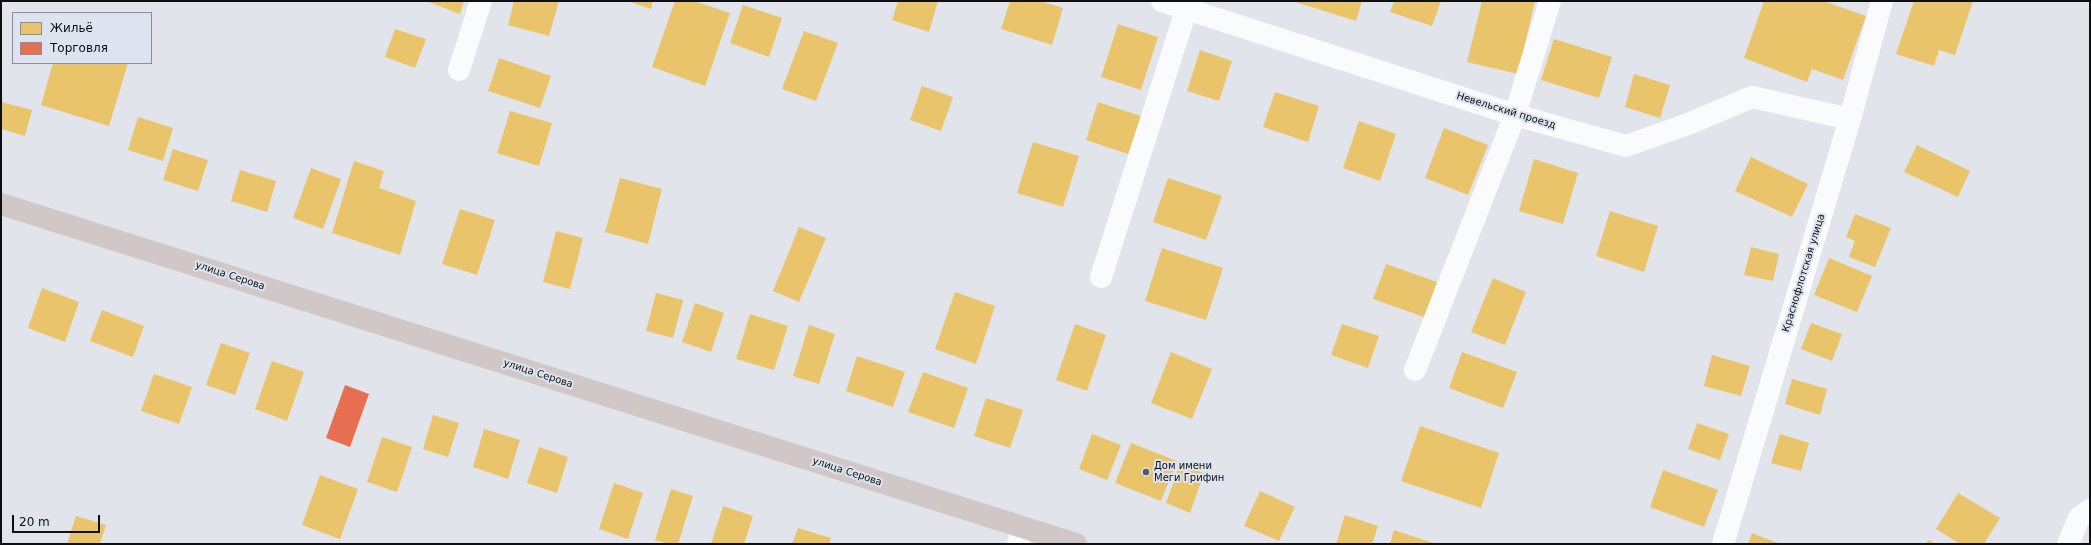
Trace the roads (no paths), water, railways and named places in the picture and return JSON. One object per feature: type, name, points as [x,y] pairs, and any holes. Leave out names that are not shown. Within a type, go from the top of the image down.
[{"type":"main road","name":"улица Серова","points":[[1,204],[1020,536],[1076,544]]},
{"type":"street","points":[[459,70],[481,1]]},
{"type":"street","name":"Невельский проезд","points":[[1162,1],[1188,5],[1516,115],[1626,146],[1688,124],[1752,97],[1850,119]]},
{"type":"street","points":[[1414,370],[1516,115],[1550,1]]},
{"type":"street","name":"Краснофлотская улица","points":[[1723,544],[1850,119],[1882,1]]},
{"type":"street","points":[[1101,277],[1188,5]]},
{"type":"street","points":[[2068,544],[2079,518],[2090,510]]},
{"type":"place","name":"Дом имени Меги Грифин","points":[[1146,472]]}]
